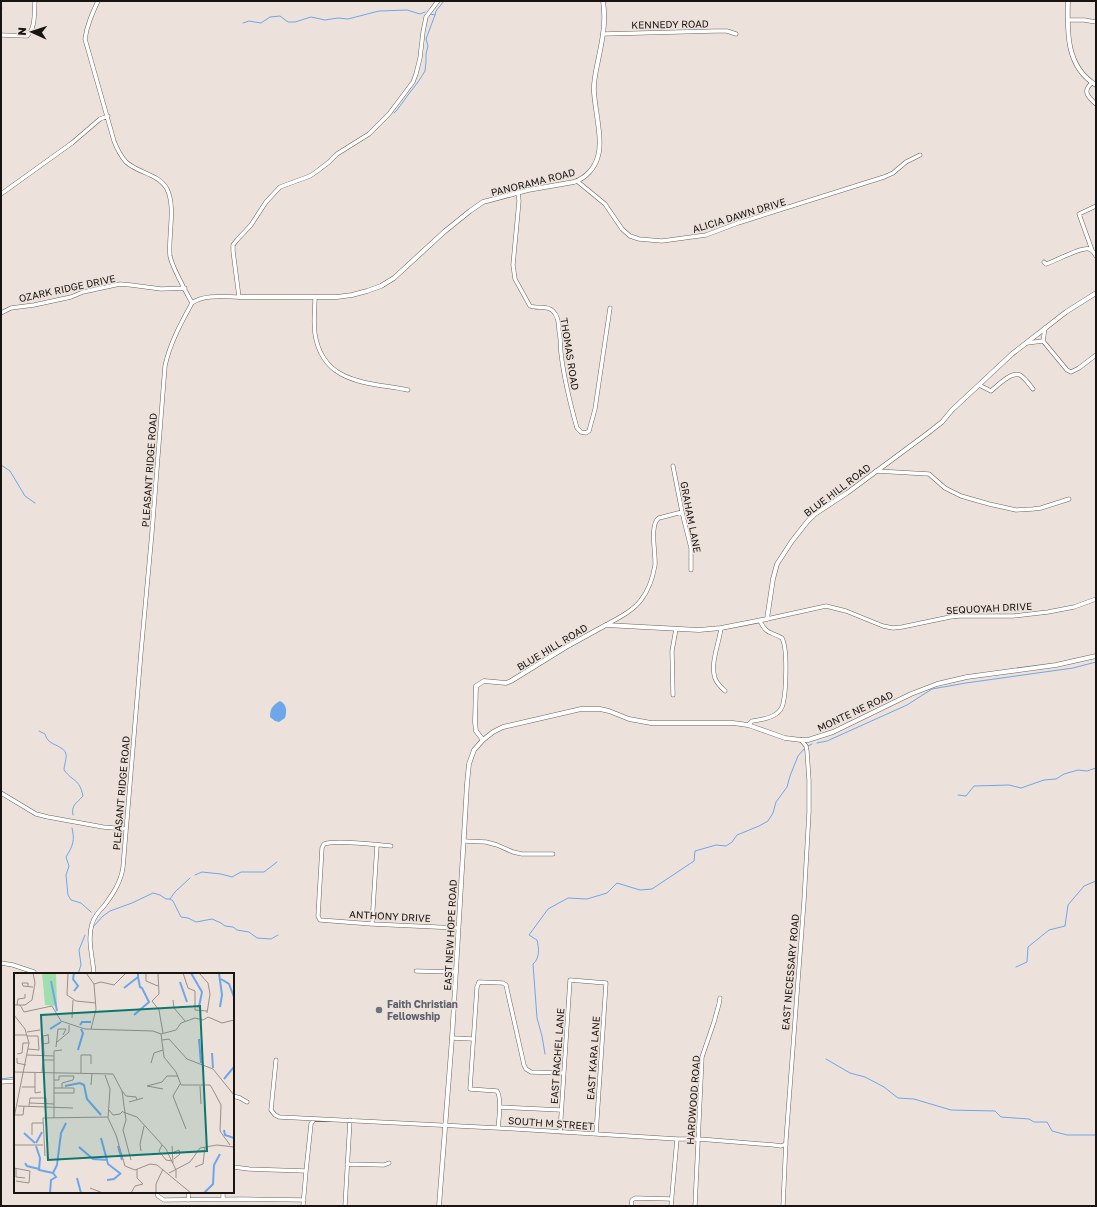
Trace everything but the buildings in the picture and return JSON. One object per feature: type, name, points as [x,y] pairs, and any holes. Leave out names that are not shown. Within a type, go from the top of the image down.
[{"type":"street","points":[[1,35],[27,36],[31,32],[33,25],[35,1]]},
{"type":"street","points":[[98,1],[86,28],[85,39],[119,153],[127,162],[135,168],[159,180],[167,189],[170,206],[170,257],[192,303],[196,299],[239,297],[233,245],[251,226],[266,202],[280,187],[310,176],[316,172],[337,154],[360,140],[389,114],[413,82],[420,58],[426,17],[438,1]]},
{"type":"street","name":"PANORAMA ROAD","points":[[239,297],[337,297],[367,291],[381,286],[394,278],[444,232],[483,202],[518,192],[577,181],[585,176],[593,167],[598,156],[599,137],[594,90],[604,25],[603,1]]},
{"type":"street","points":[[1068,1],[1068,33],[1070,46],[1073,57],[1084,75],[1094,84],[1088,87],[1087,92],[1089,98],[1096,104]]},
{"type":"street","points":[[1068,20],[1096,22]]},
{"type":"street","name":"KENNEDY ROAD","points":[[603,34],[715,30],[727,31],[736,34]]},
{"type":"street","points":[[1,194],[72,143],[100,119],[108,116]]},
{"type":"street","name":"ALICIA DAWN DRIVE","points":[[577,181],[602,201],[622,229],[630,236],[640,239],[662,241],[706,235],[879,178],[893,172],[906,162],[920,155]]},
{"type":"street","name":"THOMAS ROAD","points":[[518,192],[519,201],[513,275],[516,283],[530,306],[534,308],[550,308],[556,315],[560,336],[560,351],[568,395],[577,428],[581,432],[586,433],[589,431],[596,409],[610,308]]},
{"type":"street","points":[[1096,206],[1080,214],[1096,256]]},
{"type":"street","points":[[1044,262],[1046,264],[1050,263],[1087,249],[1093,251]]},
{"type":"street","name":"OZARK RIDGE DRIVE","points":[[1,312],[11,308],[71,297],[96,288],[120,284],[161,289],[185,288]]},
{"type":"street","name":"BLUE HILL ROAD","points":[[767,619],[774,571],[792,541],[807,522],[935,428],[1006,359],[1045,328],[1096,293]]},
{"type":"street","points":[[315,297],[314,330],[317,342],[322,356],[333,368],[342,375],[356,381],[408,390]]},
{"type":"street","name":"PLEASANT RIDGE ROAD","points":[[94,973],[90,934],[91,925],[93,919],[113,894],[120,882],[123,867],[165,366],[168,351],[192,303]]},
{"type":"street","points":[[1045,328],[1043,341],[1070,372],[1079,368],[1096,355]]},
{"type":"street","points":[[1026,343],[1043,341]]},
{"type":"street","points":[[979,385],[991,391],[1011,376],[1018,374],[1022,376],[1033,388]]},
{"type":"street","name":"GRAHAM LANE","points":[[673,466],[691,548],[692,570]]},
{"type":"street","points":[[876,471],[929,474],[945,488],[961,496],[983,503],[1016,510],[1041,508],[1069,499]]},
{"type":"street","points":[[606,625],[641,601],[646,593],[652,579],[654,565],[654,534],[656,520],[682,512]]},
{"type":"street","name":"SEQUOYAH DRIVE","points":[[767,619],[826,606],[854,614],[883,626],[893,628],[955,616],[1013,616],[1048,612],[1074,607],[1096,599]]},
{"type":"street","points":[[606,625],[698,630],[721,628],[767,619]]},
{"type":"street","points":[[748,725],[752,721],[765,719],[776,714],[783,705],[784,698],[786,671],[785,646],[782,638],[768,633],[763,628],[760,621]]},
{"type":"street","name":"BLUE HILL ROAD","points":[[482,740],[476,730],[475,722],[476,686],[484,681],[506,683],[511,681],[566,647],[606,625]]},
{"type":"street","points":[[721,628],[714,669],[715,678],[724,691]]},
{"type":"street","points":[[673,695],[672,651],[676,629]]},
{"type":"street","name":"MONTE NE ROAD","points":[[482,740],[503,727],[589,709],[600,709],[629,720],[646,723],[722,722],[748,725],[785,738],[801,740],[816,738],[833,732],[911,694],[937,684],[967,677],[1056,665],[1096,656]]},
{"type":"street","name":"EAST NEW HOPE ROAD","points":[[439,1206],[452,1038],[469,764],[474,750],[482,740]]},
{"type":"street","name":"EAST NECESSARY ROAD","points":[[782,1206],[809,812],[807,752],[806,746],[801,740]]},
{"type":"street","points":[[1,793],[36,814],[96,826],[126,829]]},
{"type":"street","points":[[464,841],[486,842],[522,854],[553,854]]},
{"type":"street","name":"ANTHONY DRIVE","points":[[376,845],[328,842],[324,844],[322,848],[318,916],[320,920],[458,928]]},
{"type":"street","points":[[372,924],[376,845],[391,846]]},
{"type":"street","points":[[1,963],[13,965],[34,972]]},
{"type":"street","points":[[416,971],[456,972]]},
{"type":"street","name":"EAST RACHEL LANE","points":[[560,1132],[570,980],[606,983]]},
{"type":"street","points":[[498,1128],[500,1107],[499,1094],[497,1091],[470,1089],[477,985],[482,982],[503,983],[506,985],[526,1069],[531,1072],[563,1073]]},
{"type":"street","name":"EAST KARA LANE","points":[[596,1134],[606,983]]},
{"type":"street","name":"HARDWOOD ROAD","points":[[695,1206],[702,1057],[714,1022],[720,998]]},
{"type":"street","points":[[452,1038],[473,1039]]},
{"type":"street","name":"SOUTH M STREET","points":[[276,1060],[271,1106],[272,1112],[279,1117],[698,1139],[781,1146],[786,1144]]},
{"type":"street","points":[[1,1082],[14,1081]]},
{"type":"street","points":[[234,1096],[247,1102]]},
{"type":"street","points":[[500,1107],[561,1110]]},
{"type":"street","points":[[303,1206],[311,1124],[314,1119]]},
{"type":"street","points":[[345,1206],[350,1120]]},
{"type":"street","points":[[671,1206],[677,1139]]},
{"type":"street","points":[[347,1164],[384,1165],[389,1163]]},
{"type":"street","points":[[234,1167],[306,1171]]},
{"type":"street","points":[[158,1193],[161,1199],[164,1200],[304,1200]]},
{"type":"street","points":[[188,1200],[189,1193]]},
{"type":"street","points":[[223,1193],[223,1199]]},
{"type":"street","points":[[631,1206],[632,1200],[635,1198],[671,1199]]},
{"type":"water","points":[[280,701],[286,708],[286,713],[285,718],[279,722],[270,717],[270,714],[272,707]]},
{"type":"waterway","points":[[430,14],[435,15],[436,11],[444,1]]},
{"type":"waterway","points":[[243,23],[249,21],[261,23],[270,17],[280,16],[288,22],[295,22],[311,17],[325,20],[338,18],[348,19],[379,11],[407,10],[420,14],[425,12]]},
{"type":"waterway","points":[[394,113],[425,71],[428,46],[426,39],[435,15]]},
{"type":"waterway","points":[[1,465],[10,471],[25,496],[35,503]]},
{"type":"waterway","points":[[817,743],[827,741],[907,705],[932,689],[1073,668],[1096,662]]},
{"type":"waterway","points":[[39,731],[45,734],[50,742],[65,752],[66,757],[64,770],[80,786],[83,796],[73,807],[73,815]]},
{"type":"waterway","points":[[808,746],[812,744]]},
{"type":"waterway","points":[[545,1054],[537,1018],[533,964],[538,956],[538,946],[537,940],[529,935],[548,909],[568,898],[587,899],[607,893],[617,883],[640,890],[652,889],[694,861],[695,851],[716,845],[726,846],[732,842],[737,835],[768,821],[773,813],[776,802],[787,787],[798,756],[804,749]]},
{"type":"waterway","points":[[958,795],[966,796],[974,786],[1009,785],[1021,788],[1044,780],[1056,779],[1064,774],[1078,770],[1087,771],[1096,768]]},
{"type":"waterway","points":[[72,828],[73,843],[66,857],[69,866],[66,875],[68,895],[71,900],[81,903],[91,912]]},
{"type":"waterway","points":[[195,875],[202,872],[232,877],[241,872],[264,872],[277,862]]},
{"type":"waterway","points":[[170,899],[175,892],[190,878]]},
{"type":"waterway","points":[[1016,967],[1027,962],[1028,947],[1049,930],[1065,926],[1068,905],[1084,886],[1096,881]]},
{"type":"waterway","points":[[93,927],[110,911],[153,893],[173,901],[181,917],[188,918],[196,922],[212,919],[225,926],[249,932],[257,938],[271,939],[278,935]]},
{"type":"waterway","points":[[78,973],[81,965],[79,950],[85,935]]},
{"type":"waterway","points":[[826,1059],[850,1073],[865,1077],[884,1087],[898,1098],[914,1099],[951,1110],[995,1111],[1001,1117],[1029,1119],[1034,1122],[1047,1122],[1052,1131],[1067,1135],[1096,1135]]},
{"type":"waterway","points":[[1,1079],[14,1077]]},
{"type":"place","name":"Faith Christian Fellowship","points":[[379,1010]]}]
